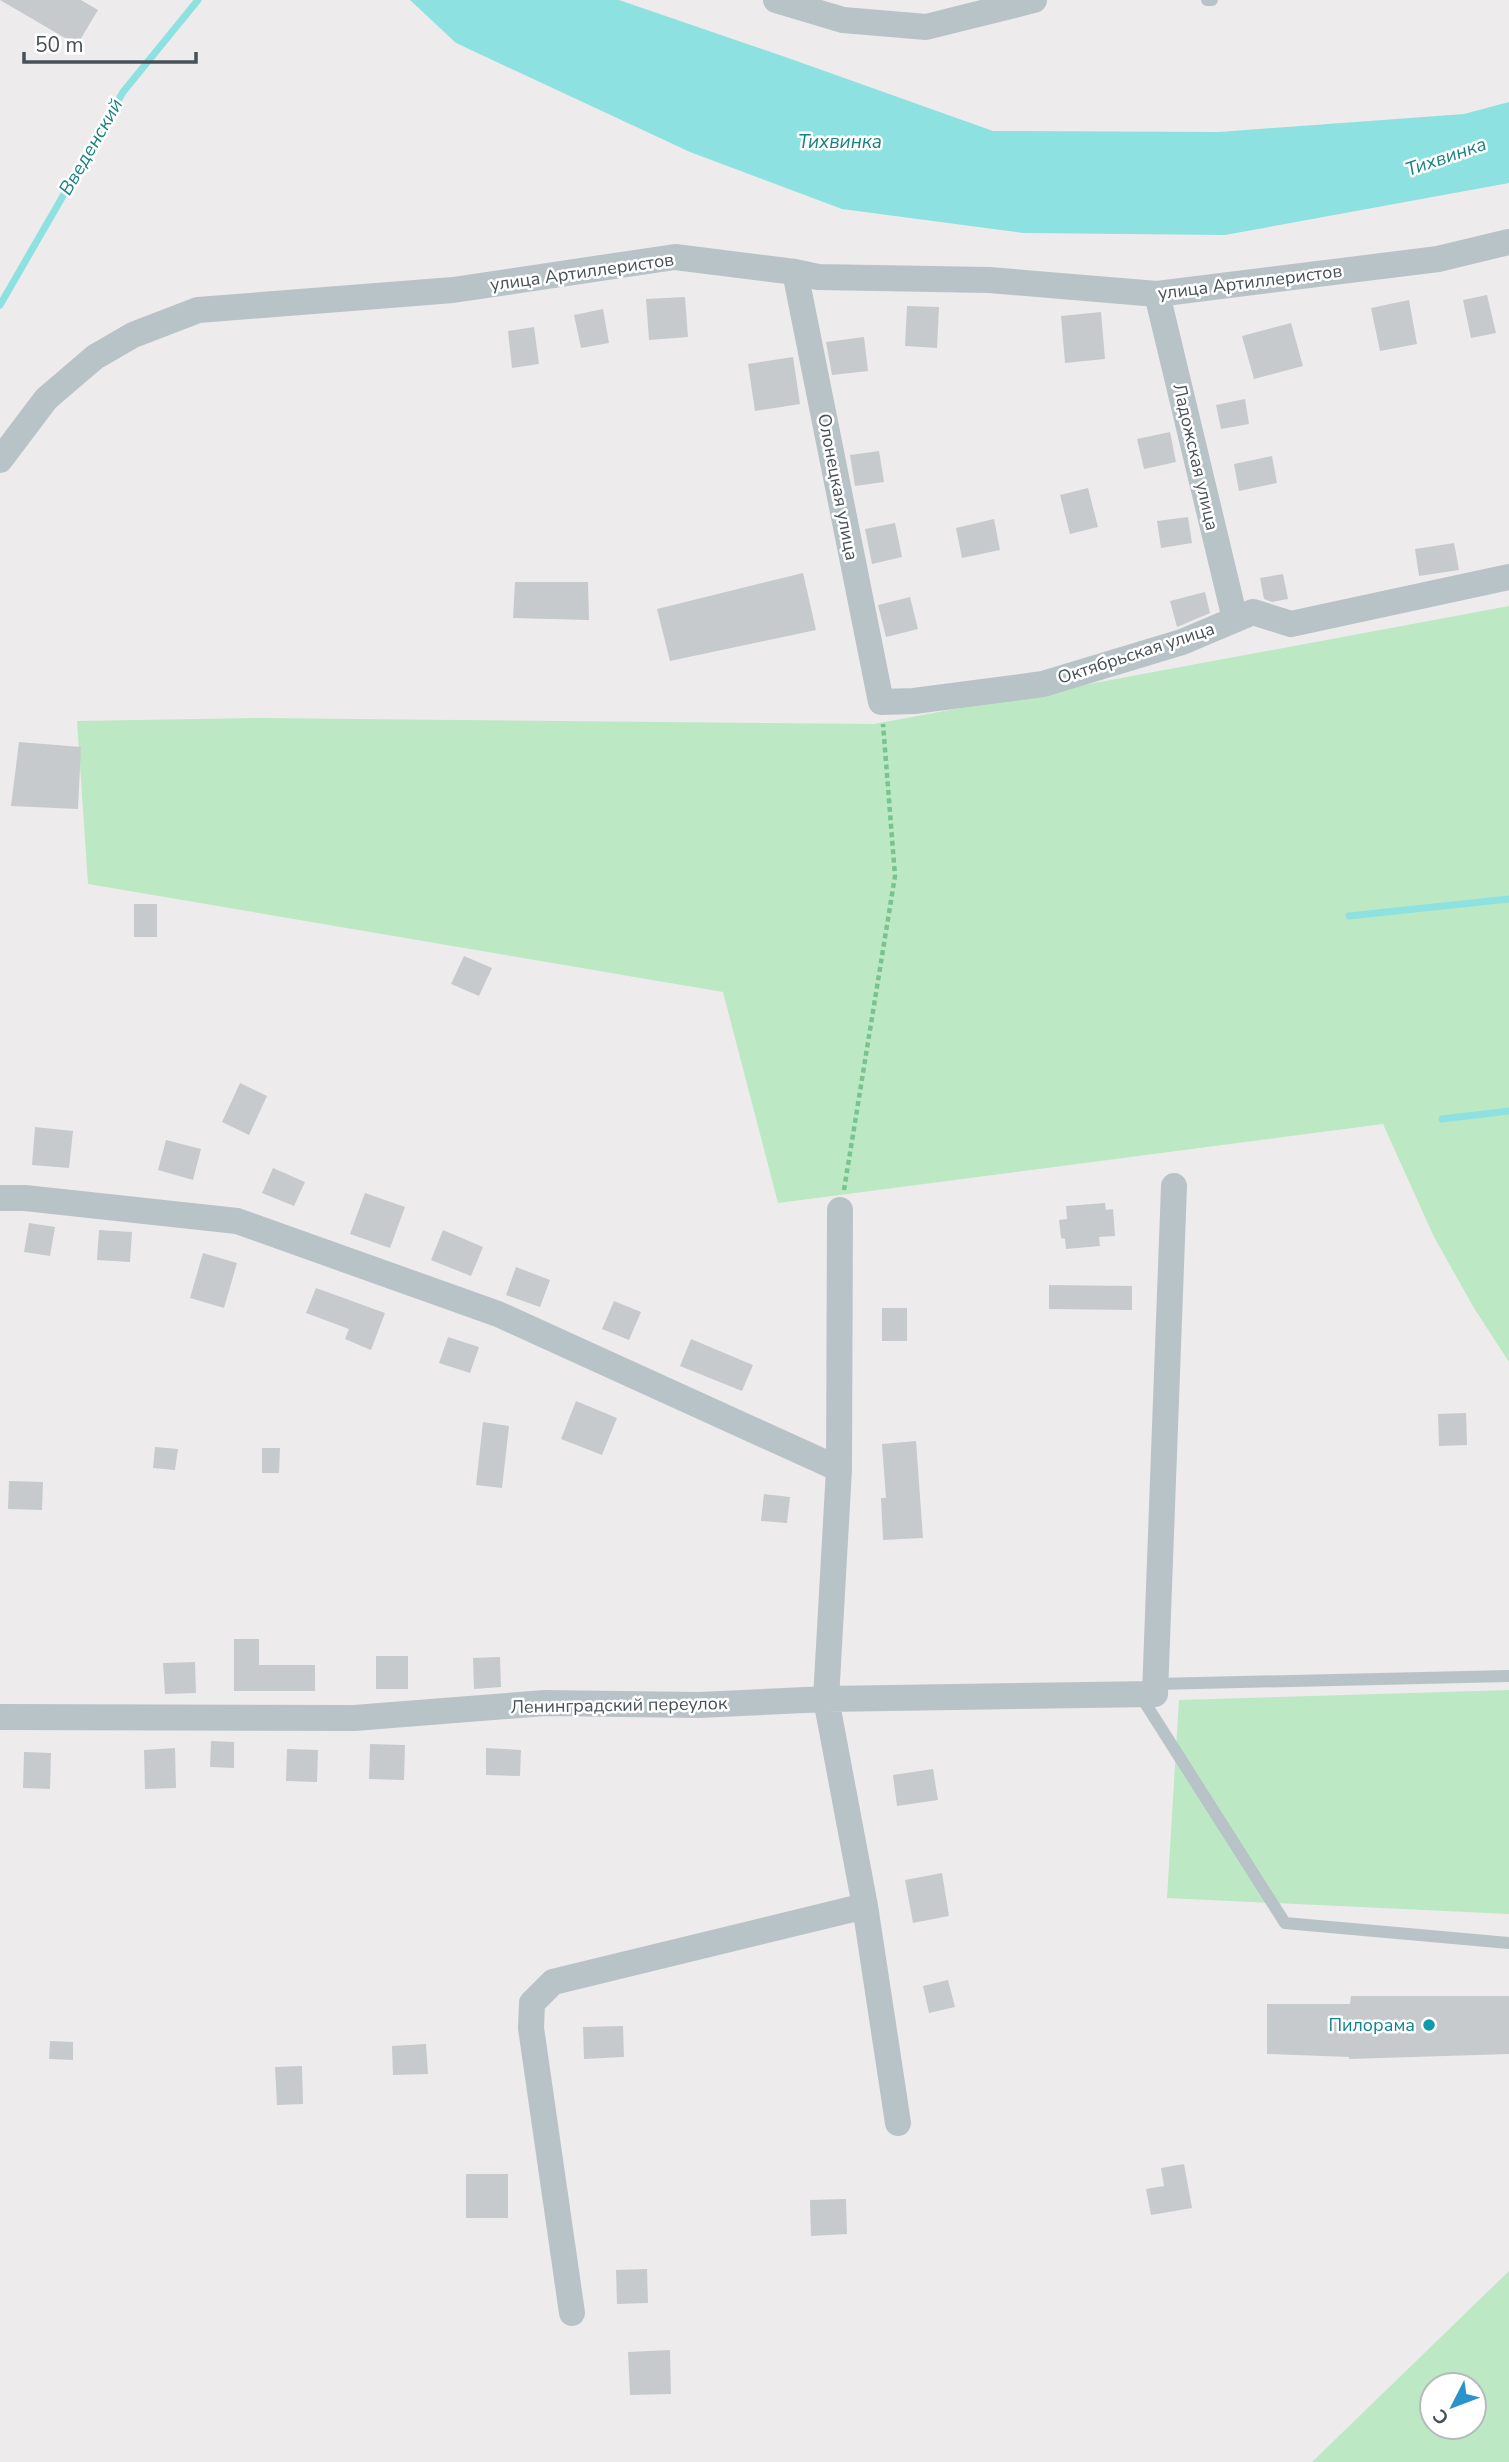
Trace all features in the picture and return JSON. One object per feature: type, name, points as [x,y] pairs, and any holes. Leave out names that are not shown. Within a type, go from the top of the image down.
[{"type":"street","points":[[776,0],[843,20],[926,27],[1034,0]]},
{"type":"street","name":"улица Артиллеристов","points":[[0,460],[46,399],[95,357],[133,335],[198,310],[453,290],[675,257],[817,277],[989,280],[1157,294],[1438,259],[1509,242]]},
{"type":"street","name":"Олонецкая улица","points":[[795,272],[881,702]]},
{"type":"street","name":"Ладожская улица","points":[[1157,294],[1235,619]]},
{"type":"street","name":"Октябрьская улица","points":[[881,702],[914,701],[1043,684],[1182,642],[1253,612],[1290,624],[1509,577]]},
{"type":"street","points":[[1150,1691],[1174,1186]]},
{"type":"street","points":[[0,1198],[25,1198],[237,1221],[498,1314],[839,1469]]},
{"type":"street","points":[[840,1210],[839,1469],[826,1699],[865,1906],[898,2123]]},
{"type":"street","name":"Ленинградский переулок","points":[[0,1717],[354,1718],[545,1703],[699,1705],[1150,1691]]},
{"type":"street","points":[[572,2313],[531,2028],[532,2003],[554,1982],[865,1906]]},
{"type":"lane","points":[[1509,1676],[1150,1691],[1285,1923],[1509,1943]]},
{"type":"path","points":[[840,1210],[895,876],[881,702]]},
{"type":"green space","points":[[1509,606],[1509,1362],[1474,1308],[1434,1237],[1383,1124],[778,1203],[723,992],[88,884],[77,721],[261,718],[874,724]]},
{"type":"green space","points":[[1509,1690],[1509,1914],[1167,1898],[1179,1700]]},
{"type":"green space","points":[[1509,2271],[1509,2462],[1312,2462]]},
{"type":"water","name":"Тихвинка","points":[[410,0],[619,0],[993,131],[1219,132],[1464,114],[1509,102],[1509,183],[1225,235],[1023,233],[842,209],[690,152],[456,43]]},
{"type":"building","points":[[0,0],[81,0],[98,10],[77,45]]},
{"type":"building","points":[[1487,295],[1496,333],[1471,338],[1463,300]]},
{"type":"building","points":[[685,297],[688,337],[649,340],[646,299]]},
{"type":"building","points":[[1409,300],[1417,344],[1380,351],[1371,308]]},
{"type":"building","points":[[907,306],[939,307],[937,348],[905,346]]},
{"type":"building","points":[[603,309],[609,343],[581,348],[574,315]]},
{"type":"building","points":[[1101,312],[1105,359],[1065,363],[1061,316]]},
{"type":"building","points":[[1291,323],[1303,366],[1254,379],[1242,336]]},
{"type":"building","points":[[534,327],[539,364],[512,368],[508,331]]},
{"type":"building","points":[[864,337],[868,371],[832,375],[826,342]]},
{"type":"building","points":[[793,357],[800,404],[755,411],[748,364]]},
{"type":"building","points":[[1245,399],[1249,424],[1221,429],[1216,405]]},
{"type":"building","points":[[1170,432],[1176,462],[1144,469],[1137,439]]},
{"type":"building","points":[[879,451],[884,482],[855,486],[850,455]]},
{"type":"building","points":[[1272,456],[1277,483],[1239,491],[1234,464]]},
{"type":"building","points":[[1088,488],[1098,527],[1070,534],[1060,495]]},
{"type":"building","points":[[1188,517],[1192,543],[1161,548],[1157,521]]},
{"type":"building","points":[[994,519],[1000,550],[962,558],[956,528]]},
{"type":"building","points":[[895,523],[902,557],[872,564],[865,529]]},
{"type":"building","points":[[1454,543],[1459,570],[1419,576],[1415,549]]},
{"type":"building","points":[[803,573],[816,630],[670,661],[657,609]]},
{"type":"building","points":[[1283,574],[1288,599],[1272,602],[1264,599],[1260,578]]},
{"type":"building","points":[[515,582],[588,582],[589,620],[513,618]]},
{"type":"building","points":[[1205,592],[1210,613],[1177,627],[1170,601]]},
{"type":"building","points":[[910,597],[918,629],[886,637],[878,605]]},
{"type":"building","points":[[19,742],[81,747],[78,809],[11,806]]},
{"type":"building","points":[[134,904],[157,904],[157,937],[134,937]]},
{"type":"building","points":[[464,956],[492,968],[479,996],[451,984]]},
{"type":"building","points":[[240,1083],[267,1096],[249,1135],[222,1122]]},
{"type":"building","points":[[35,1127],[73,1131],[69,1168],[32,1165]]},
{"type":"building","points":[[166,1140],[201,1149],[193,1180],[158,1170]]},
{"type":"building","points":[[273,1168],[305,1182],[294,1206],[262,1193]]},
{"type":"building","points":[[365,1193],[405,1207],[390,1248],[350,1234]]},
{"type":"building","points":[[1105,1203],[1106,1210],[1113,1209],[1115,1236],[1099,1237],[1100,1246],[1066,1249],[1065,1239],[1061,1238],[1059,1220],[1067,1219],[1066,1206]]},
{"type":"building","points":[[29,1223],[55,1227],[50,1256],[24,1252]]},
{"type":"building","points":[[99,1230],[132,1232],[130,1262],[97,1260]]},
{"type":"building","points":[[443,1230],[483,1247],[471,1276],[431,1260]]},
{"type":"building","points":[[203,1253],[237,1263],[224,1308],[190,1298]]},
{"type":"building","points":[[516,1267],[550,1280],[540,1307],[506,1295]]},
{"type":"building","points":[[1049,1285],[1132,1286],[1132,1310],[1049,1309]]},
{"type":"building","points":[[316,1288],[385,1313],[371,1350],[345,1339],[349,1329],[306,1313]]},
{"type":"building","points":[[614,1301],[641,1312],[629,1340],[602,1329]]},
{"type":"building","points":[[882,1308],[907,1308],[907,1341],[882,1341]]},
{"type":"building","points":[[448,1337],[479,1347],[470,1373],[439,1363]]},
{"type":"building","points":[[691,1339],[753,1365],[742,1391],[680,1366]]},
{"type":"building","points":[[576,1401],[617,1418],[602,1455],[561,1439]]},
{"type":"building","points":[[1466,1413],[1467,1445],[1439,1446],[1438,1414]]},
{"type":"building","points":[[483,1422],[509,1426],[502,1488],[476,1485]]},
{"type":"building","points":[[916,1441],[923,1538],[883,1540],[881,1498],[886,1498],[882,1444]]},
{"type":"building","points":[[155,1447],[178,1449],[175,1470],[153,1468]]},
{"type":"building","points":[[262,1448],[280,1448],[279,1473],[262,1473]]},
{"type":"building","points":[[9,1481],[43,1482],[42,1510],[8,1509]]},
{"type":"building","points":[[764,1494],[790,1497],[787,1523],[761,1521]]},
{"type":"building","points":[[234,1639],[259,1639],[259,1665],[315,1665],[315,1691],[234,1691]]},
{"type":"building","points":[[376,1656],[408,1656],[408,1689],[376,1689]]},
{"type":"building","points":[[500,1657],[501,1687],[474,1689],[473,1658]]},
{"type":"building","points":[[195,1662],[196,1693],[165,1694],[163,1663]]},
{"type":"building","points":[[211,1741],[234,1742],[234,1768],[210,1767]]},
{"type":"building","points":[[370,1744],[405,1745],[404,1780],[369,1779]]},
{"type":"building","points":[[175,1748],[176,1788],[145,1789],[144,1750]]},
{"type":"building","points":[[486,1748],[521,1750],[520,1776],[486,1775]]},
{"type":"building","points":[[287,1749],[318,1750],[317,1782],[286,1781]]},
{"type":"building","points":[[24,1752],[51,1753],[50,1789],[23,1788]]},
{"type":"building","points":[[933,1769],[938,1800],[897,1806],[893,1775]]},
{"type":"building","points":[[942,1873],[949,1916],[913,1923],[905,1880]]},
{"type":"building","points":[[948,1980],[955,2007],[929,2013],[923,1986]]},
{"type":"building","name":"Пилорама","points":[[1351,1996],[1509,1996],[1509,2054],[1349,2059],[1267,2054],[1267,2004],[1350,2004]]},
{"type":"building","points":[[623,2026],[624,2057],[584,2059],[583,2027]]},
{"type":"building","points":[[50,2041],[73,2042],[73,2060],[49,2059]]},
{"type":"building","points":[[426,2044],[428,2074],[393,2075],[392,2046]]},
{"type":"building","points":[[302,2066],[303,2104],[277,2105],[275,2067]]},
{"type":"building","points":[[1184,2164],[1192,2208],[1151,2215],[1146,2189],[1164,2186],[1161,2168]]},
{"type":"building","points":[[466,2174],[508,2174],[508,2218],[466,2218]]},
{"type":"building","points":[[846,2199],[847,2234],[811,2236],[810,2200]]},
{"type":"building","points":[[647,2269],[648,2303],[617,2304],[616,2270]]},
{"type":"building","points":[[670,2350],[671,2394],[630,2395],[628,2352]]},
{"type":"waterway","name":"Введенский","points":[[0,305],[123,92],[198,0]]},
{"type":"waterway","points":[[1349,916],[1509,899]]},
{"type":"waterway","points":[[1442,1119],[1509,1111]]},
{"type":"place","name":"Пилорама","points":[[1429,2025]]}]
